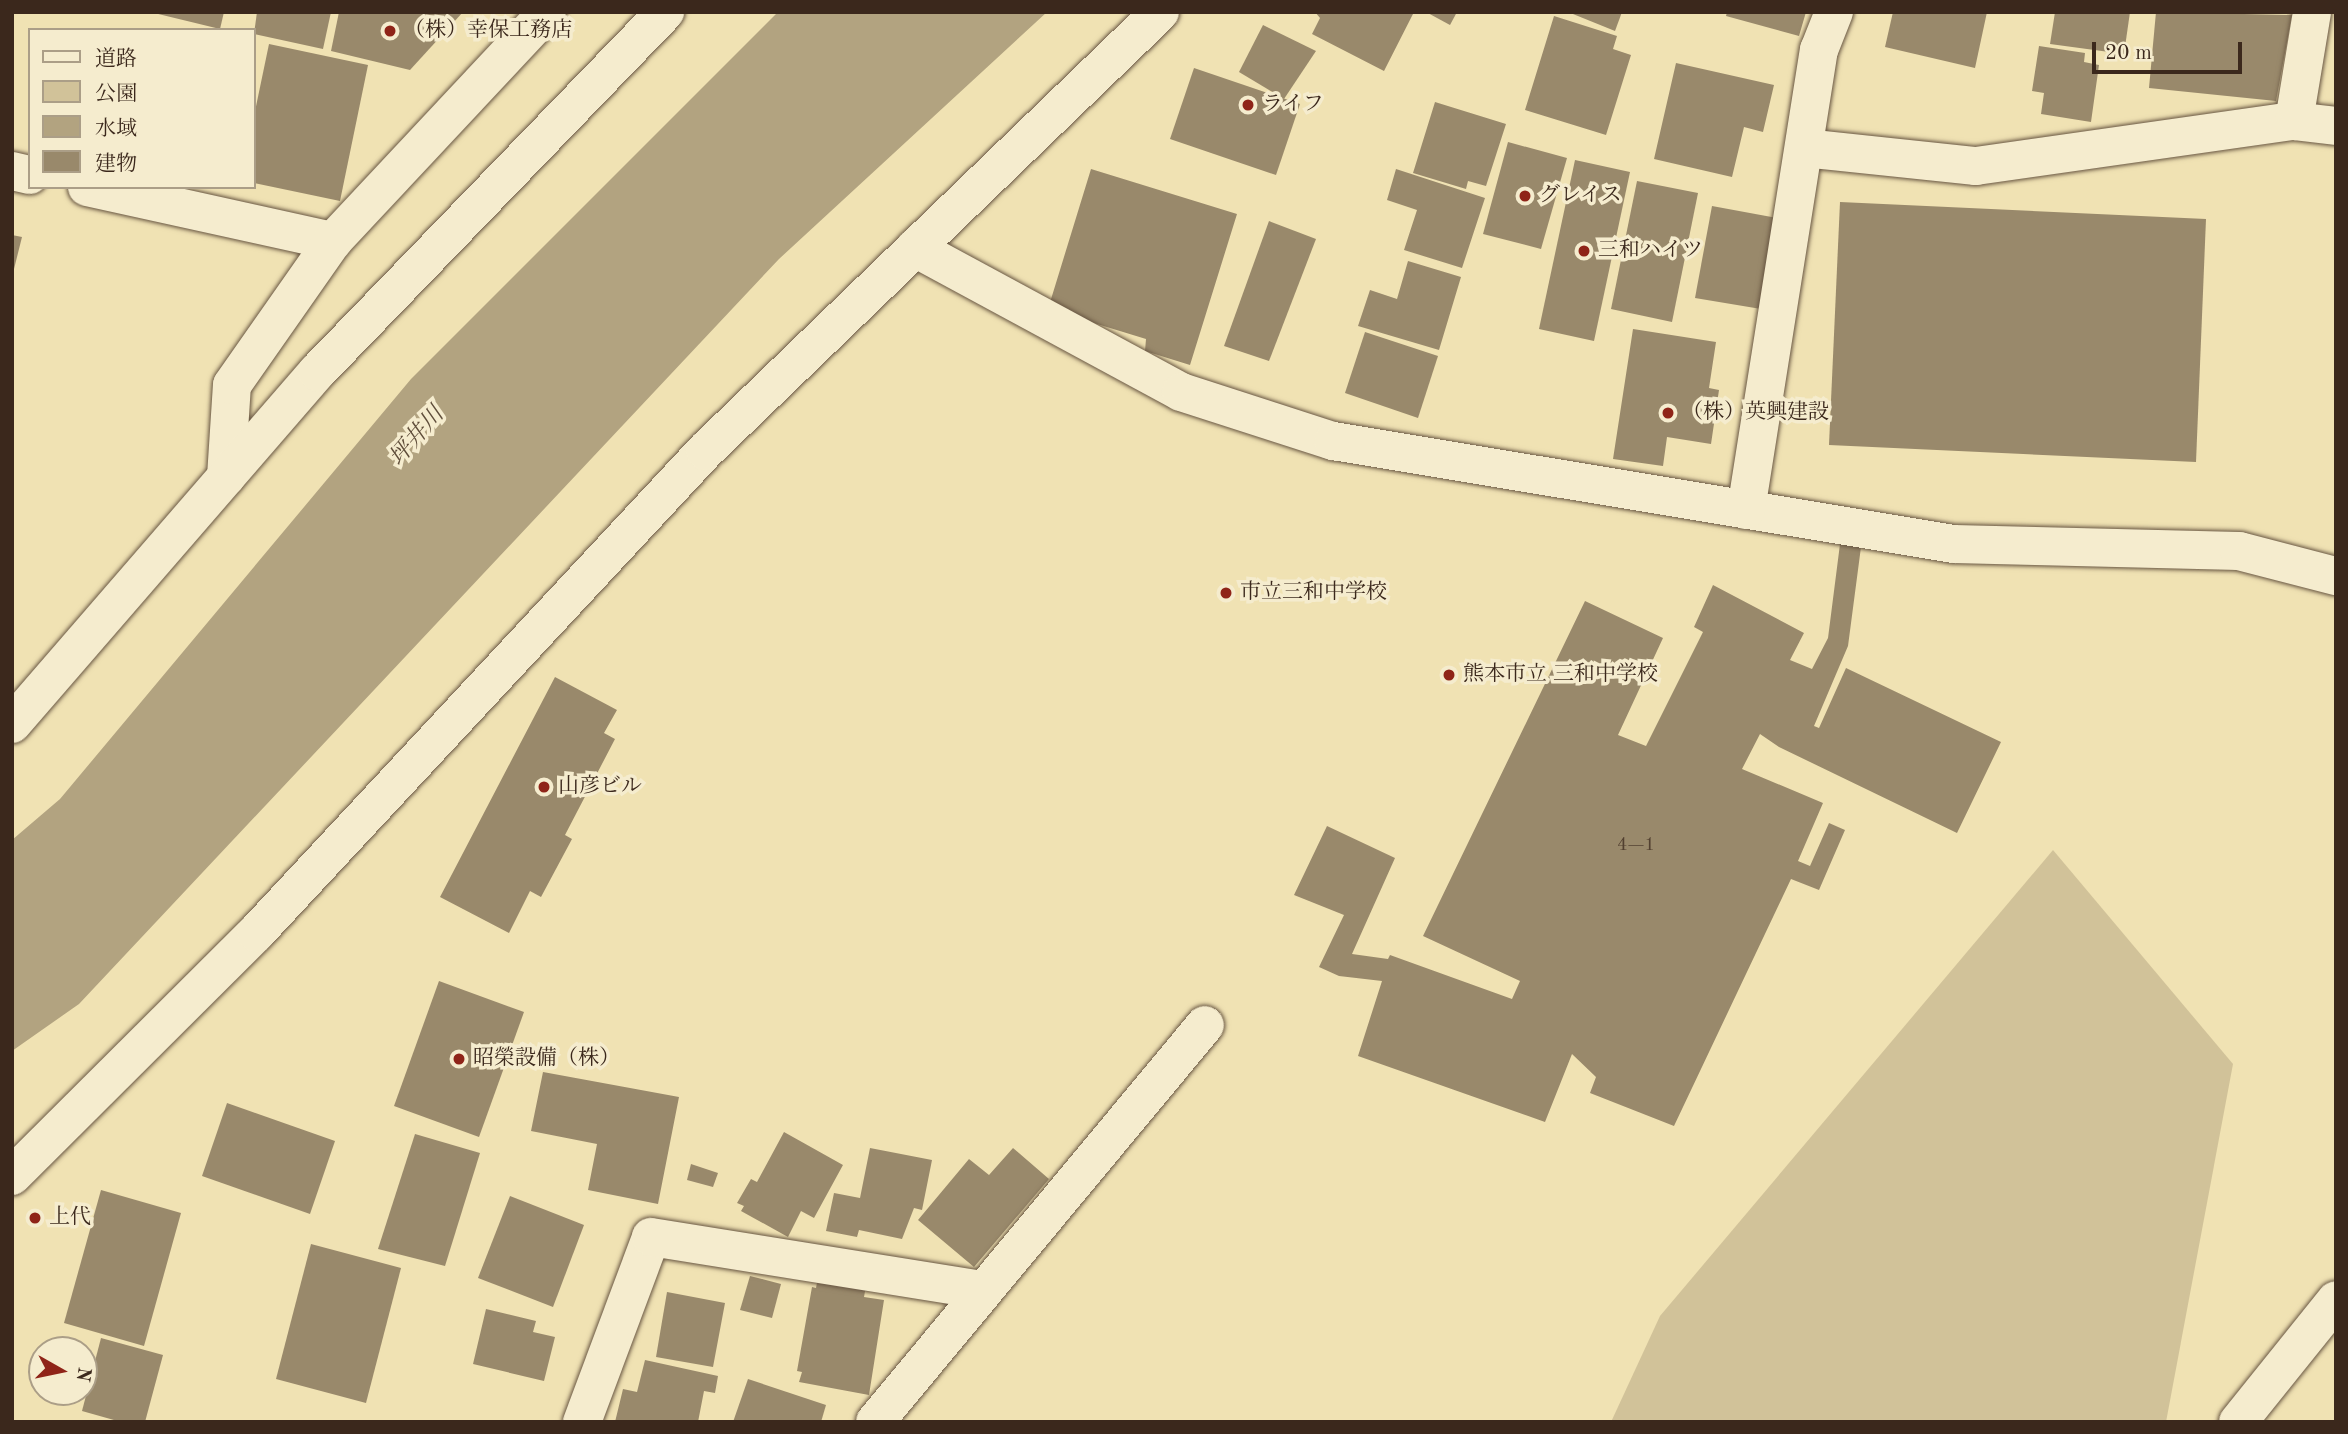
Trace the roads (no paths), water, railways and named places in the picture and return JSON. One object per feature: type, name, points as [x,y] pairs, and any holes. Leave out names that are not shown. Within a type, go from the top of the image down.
[{"type":"street","points":[[226,477],[232,385],[333,241],[547,12]]},
{"type":"street","points":[[12,723],[317,372],[665,12]]},
{"type":"street","points":[[12,1176],[256,933],[705,451],[1160,12]]},
{"type":"street","points":[[1745,510],[1819,50],[1834,12]]},
{"type":"street","points":[[2294,121],[2312,12]]},
{"type":"street","points":[[1804,148],[1976,166],[2294,121],[2336,126]]},
{"type":"street","points":[[97,189],[333,241]]},
{"type":"street","points":[[915,248],[1181,392],[1333,441],[1954,544],[2239,551],[2336,576]]},
{"type":"street","points":[[875,1422],[1205,1025]]},
{"type":"street","points":[[582,1422],[651,1237],[982,1290]]},
{"type":"street","points":[[2238,1422],[2336,1300]]},
{"type":"water","name":"坪井川","points":[[778,12],[1047,12],[779,259],[79,1004],[12,1051],[12,840],[60,799],[411,379]]},
{"type":"place","name":"（株）幸保工務店","points":[[390,31]]},
{"type":"place","name":"ライフ","points":[[1248,105]]},
{"type":"place","name":"グレイス","points":[[1525,196]]},
{"type":"place","name":"三和ハイツ","points":[[1584,251]]},
{"type":"place","name":"（株）英興建設","points":[[1668,413]]},
{"type":"place","name":"市立三和中学校","points":[[1226,593]]},
{"type":"place","name":"熊本市立 三和中学校","points":[[1449,675]]},
{"type":"place","name":"山彦ビル","points":[[544,787]]},
{"type":"place","name":"昭榮設備（株）","points":[[459,1059]]},
{"type":"place","name":"上代","points":[[35,1218]]}]
